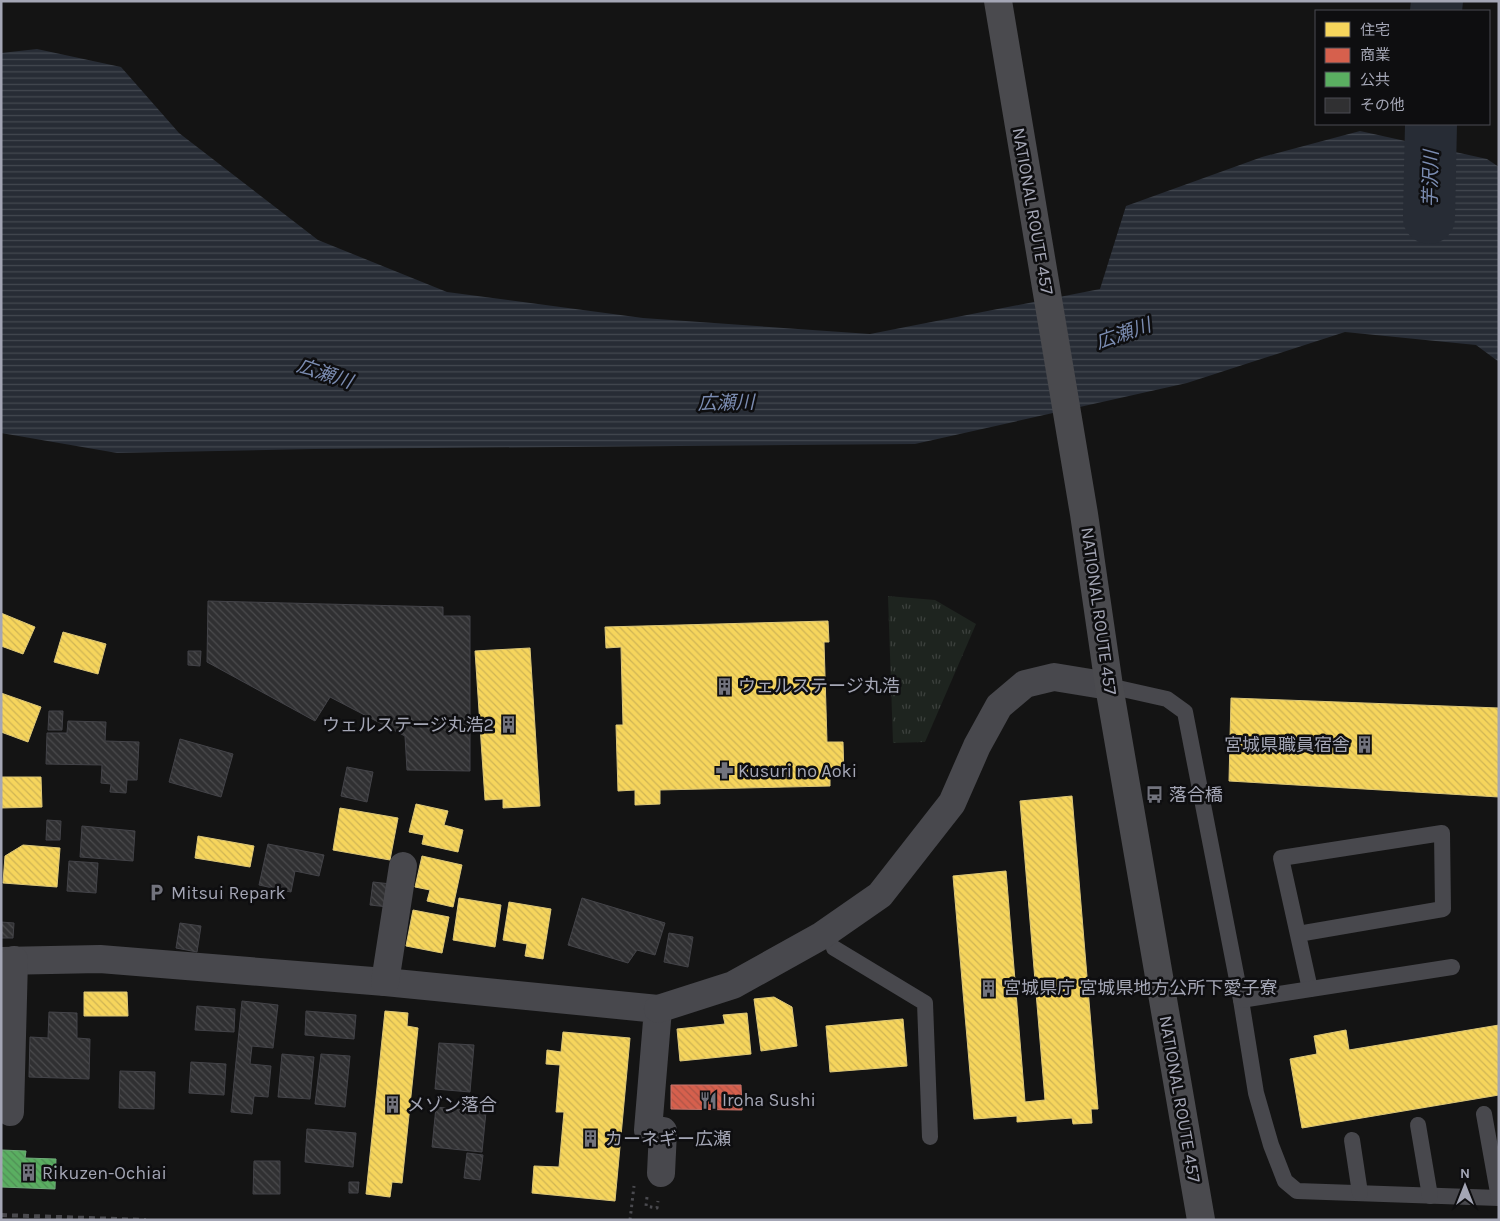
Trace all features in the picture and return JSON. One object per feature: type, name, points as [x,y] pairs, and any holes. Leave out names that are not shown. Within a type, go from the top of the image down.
[{"type":"highway","name":"NATIONAL ROUTE 457","points":[[998,1],[1084,514],[1109,686],[1201,1220]]},
{"type":"street","points":[[10,1112],[8,961],[100,959],[385,982],[658,1009],[733,986],[827,942],[880,895],[952,804],[977,746],[999,706],[1025,684],[1054,677],[1109,686]]},
{"type":"street","points":[[385,982],[403,866]]},
{"type":"street","points":[[658,1009],[648,1130],[663,1131],[661,1173]]},
{"type":"lane","points":[[1109,686],[1166,699],[1185,712],[1241,1000],[1256,1093],[1285,1181],[1297,1191],[1499,1198],[1484,1114]]},
{"type":"lane","points":[[1298,934],[1443,910],[1442,832],[1281,858],[1310,989]]},
{"type":"lane","points":[[827,942],[925,1003],[930,1138]]},
{"type":"lane","points":[[1241,1000],[1452,967]]},
{"type":"lane","points":[[1418,1125],[1430,1196]]},
{"type":"lane","points":[[1352,1140],[1360,1193]]},
{"type":"green space","points":[[888,596],[935,600],[976,624],[925,742],[893,743]]},
{"type":"water","name":"広瀬川","points":[[37,49],[121,67],[179,133],[318,240],[447,292],[643,318],[870,334],[1100,289],[1126,206],[1262,157],[1360,131],[1487,159],[1499,167],[1499,362],[1476,345],[1345,332],[1187,383],[915,444],[314,449],[117,453],[1,433],[1,53]]},
{"type":"building: 住宅","points":[[1,613],[35,627],[23,654],[1,646]]},
{"type":"building: 住宅","name":"ウェルステージ丸浩","points":[[828,621],[829,642],[824,642],[827,742],[843,742],[844,777],[830,777],[830,786],[660,790],[660,804],[635,805],[635,790],[618,791],[616,725],[623,725],[621,647],[606,648],[605,627]]},
{"type":"building: 住宅","points":[[63,632],[106,644],[98,674],[54,662]]},
{"type":"building: 住宅","name":"ウェルステージ丸浩2","points":[[530,648],[540,806],[503,808],[503,799],[485,800],[475,651]]},
{"type":"building: 住宅","points":[[1,693],[41,707],[28,742],[1,732]]},
{"type":"building: 住宅","name":"宮城県職員宿舎","points":[[1231,698],[1499,708],[1499,797],[1229,781]]},
{"type":"building: 住宅","points":[[1,777],[41,777],[42,807],[1,808]]},
{"type":"building: 住宅","name":"宮城県庁 宮城県地方公所下愛子寮","points":[[1072,796],[1098,1109],[1091,1109],[1092,1123],[1073,1124],[1072,1118],[1017,1122],[1017,1116],[974,1119],[953,876],[1006,871],[1025,1102],[1045,1100],[1020,801]]},
{"type":"building: 住宅","points":[[416,804],[448,811],[444,825],[463,830],[458,852],[422,844],[424,835],[409,832]]},
{"type":"building: 住宅","points":[[340,808],[398,818],[390,860],[333,850]]},
{"type":"building: 住宅","points":[[198,836],[254,846],[250,867],[195,858]]},
{"type":"building: 住宅","points":[[23,845],[60,848],[57,887],[3,883],[5,856]]},
{"type":"building: 住宅","points":[[422,856],[462,865],[453,907],[427,901],[430,890],[415,887]]},
{"type":"building: 住宅","points":[[459,898],[501,905],[495,947],[453,940]]},
{"type":"building: 住宅","points":[[509,902],[551,909],[543,959],[525,956],[527,944],[503,940]]},
{"type":"building: 住宅","points":[[413,910],[449,917],[442,953],[406,946]]},
{"type":"building: 住宅","points":[[84,992],[127,992],[128,1016],[84,1016]]},
{"type":"building: 住宅","points":[[774,997],[792,1007],[797,1046],[761,1051],[754,999]]},
{"type":"building: 住宅","name":"メゾン落合","points":[[385,1011],[408,1013],[407,1026],[418,1028],[402,1183],[392,1182],[390,1197],[366,1194]]},
{"type":"building: 住宅","points":[[747,1013],[751,1054],[680,1061],[677,1029],[725,1024],[723,1015]]},
{"type":"building: 住宅","points":[[903,1019],[907,1066],[830,1072],[826,1026]]},
{"type":"building: 住宅","points":[[1499,1025],[1499,1095],[1302,1128],[1290,1059],[1317,1054],[1314,1036],[1346,1030],[1349,1050]]},
{"type":"building: 住宅","name":"カーネギー広瀬","points":[[563,1032],[630,1038],[615,1201],[532,1193],[534,1166],[559,1167],[564,1112],[556,1112],[560,1065],[546,1064],[547,1050],[561,1052]]},
{"type":"building: 商業","points":[[671,1085],[741,1085],[742,1110],[671,1109]]},
{"type":"building: 公共","name":"Rikuzen-Ochiai","points":[[1,1150],[26,1151],[25,1158],[56,1159],[55,1189],[1,1187]]},
{"type":"building: その他","points":[[208,601],[443,607],[443,616],[470,616],[470,771],[407,770],[405,736],[330,697],[315,721],[207,662]]},
{"type":"building: その他","points":[[188,651],[201,651],[200,666],[188,665]]},
{"type":"building: その他","points":[[49,711],[63,711],[62,730],[48,730]]},
{"type":"building: その他","points":[[68,721],[106,722],[105,741],[139,742],[137,780],[127,780],[126,793],[110,792],[111,784],[101,783],[102,765],[46,764],[47,733],[67,733]]},
{"type":"building: その他","points":[[180,739],[233,754],[221,797],[169,782]]},
{"type":"building: その他","points":[[347,767],[373,772],[367,802],[341,796]]},
{"type":"building: その他","points":[[47,820],[61,821],[60,840],[46,840]]},
{"type":"building: その他","points":[[82,826],[135,831],[133,861],[80,857]]},
{"type":"building: その他","points":[[268,844],[324,855],[319,876],[295,871],[291,892],[259,885]]},
{"type":"building: その他","points":[[69,861],[98,863],[96,893],[67,891]]},
{"type":"building: その他","points":[[373,882],[391,884],[388,907],[370,905]]},
{"type":"building: その他","points":[[582,898],[665,923],[655,955],[637,950],[628,963],[568,945]]},
{"type":"building: その他","points":[[1,922],[14,923],[13,938],[1,938]]},
{"type":"building: その他","points":[[180,923],[201,926],[197,952],[176,948]]},
{"type":"building: その他","points":[[669,933],[693,937],[688,967],[664,962]]},
{"type":"building: その他","points":[[242,1001],[278,1005],[273,1048],[252,1046],[250,1064],[271,1066],[268,1097],[254,1096],[252,1114],[231,1112]]},
{"type":"building: その他","points":[[197,1006],[235,1009],[234,1032],[195,1030]]},
{"type":"building: その他","points":[[306,1011],[356,1015],[354,1039],[305,1035]]},
{"type":"building: その他","points":[[49,1012],[77,1013],[77,1038],[90,1039],[89,1079],[29,1077],[30,1037],[48,1038]]},
{"type":"building: その他","points":[[439,1043],[474,1045],[470,1092],[435,1089]]},
{"type":"building: その他","points":[[282,1054],[314,1057],[310,1099],[278,1097]]},
{"type":"building: その他","points":[[321,1054],[350,1056],[345,1107],[315,1104]]},
{"type":"building: その他","points":[[191,1062],[226,1064],[224,1095],[189,1093]]},
{"type":"building: その他","points":[[120,1071],[155,1072],[154,1109],[119,1108]]},
{"type":"building: その他","points":[[436,1107],[486,1112],[482,1152],[432,1147]]},
{"type":"building: その他","points":[[307,1129],[356,1133],[353,1167],[305,1162]]},
{"type":"building: その他","points":[[467,1153],[483,1155],[480,1180],[464,1178]]},
{"type":"building: その他","points":[[254,1161],[280,1161],[280,1194],[253,1194]]},
{"type":"building: その他","points":[[349,1182],[359,1182],[358,1193],[349,1193]]},
{"type":"waterway","name":"芋沢川","points":[[1436,10],[1437,1]]},
{"type":"waterway","name":"芋沢川","points":[[1429,218],[1431,125]]},
{"type":"railway","points":[[1,1215],[146,1220]]},
{"type":"place","name":"ウェルステージ丸浩","points":[[724,686]]},
{"type":"place","name":"ウェルステージ丸浩2","points":[[508,725]]},
{"type":"place","name":"宮城県職員宿舎","points":[[1364,745]]},
{"type":"place","name":"Kusuri no Aoki","points":[[724,771]]},
{"type":"place","name":"落合橋","points":[[1155,795]]},
{"type":"place","name":"Mitsui Repark","points":[[157,893]]},
{"type":"place","name":"宮城県庁 宮城県地方公所下愛子寮","points":[[989,988]]},
{"type":"place","name":"Iroha Sushi","points":[[708,1100]]},
{"type":"place","name":"メゾン落合","points":[[393,1105]]},
{"type":"place","name":"カーネギー広瀬","points":[[591,1139]]},
{"type":"place","name":"Rikuzen-Ochiai","points":[[28,1173]]}]
